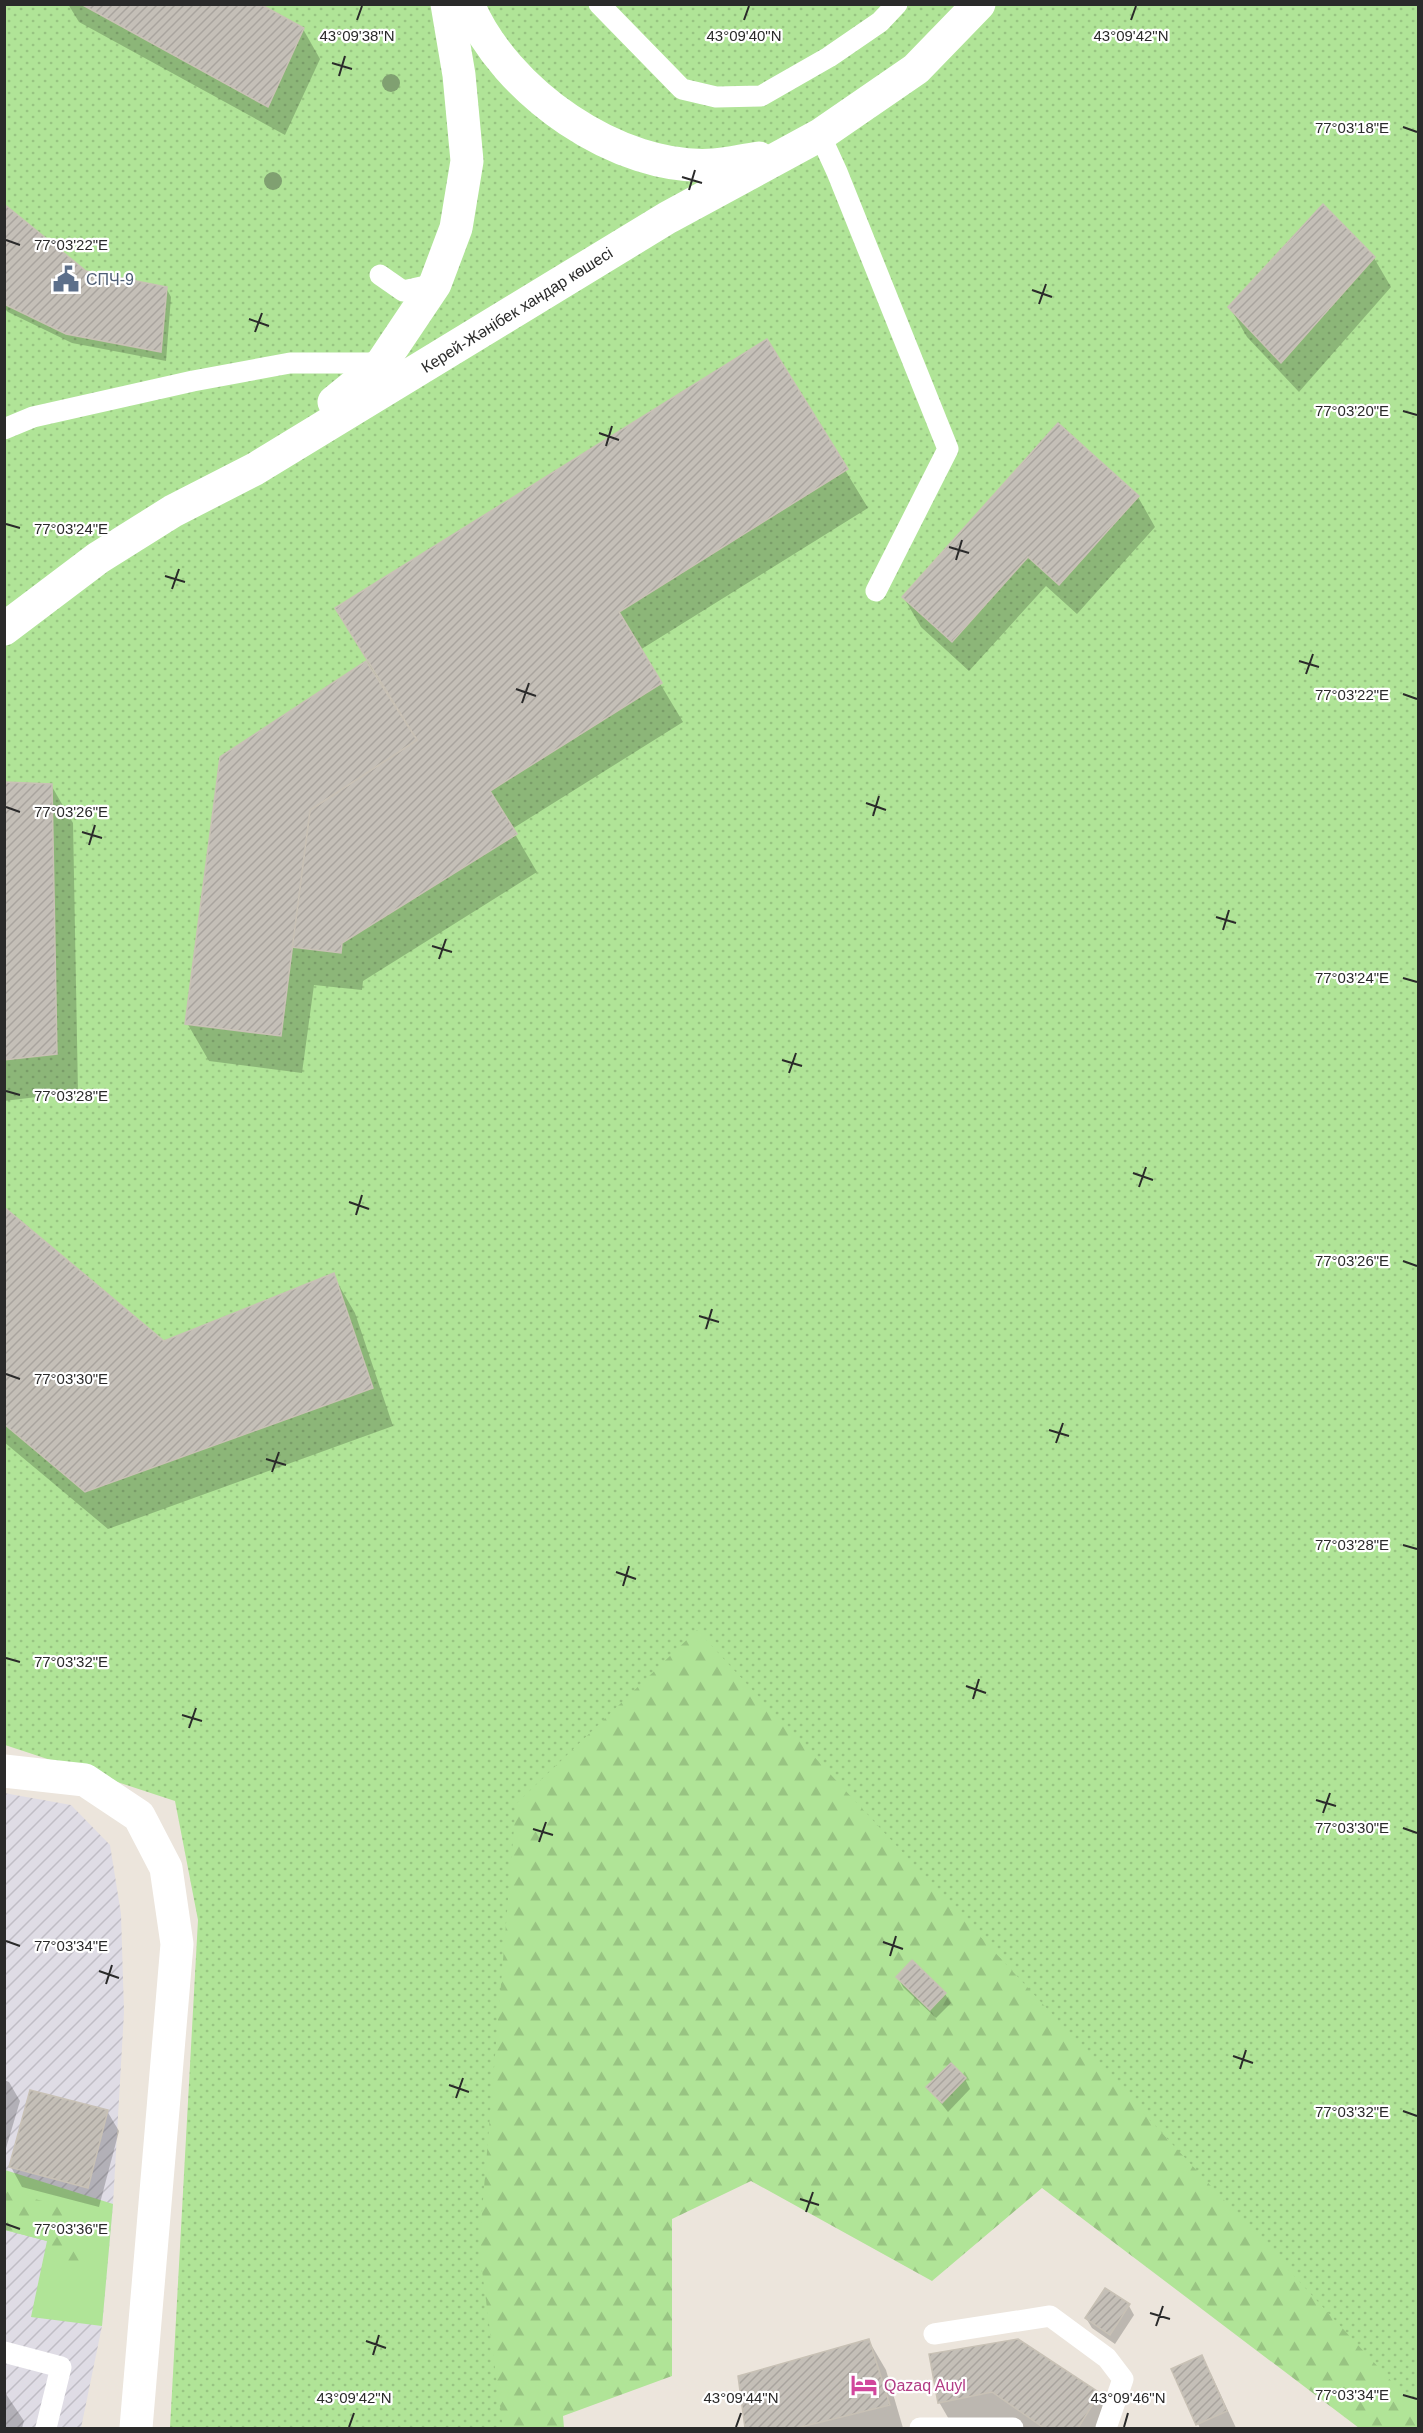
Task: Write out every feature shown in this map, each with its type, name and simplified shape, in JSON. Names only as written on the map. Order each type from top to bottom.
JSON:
[{"type":"street","name":"Керей-Жәнібек хандар көшесі","points":[[255,469],[382,363],[435,284],[456,228],[467,161],[459,75],[447,4]]},
{"type":"street","name":"Керей-Жәнібек хандар көшесі","points":[[468,4],[496,54],[533,95],[575,125],[618,147],[675,163],[713,165],[781,154]]},
{"type":"street","name":"Керей-Жәнібек хандар көшесі","points":[[4,629],[98,558],[172,511],[255,469],[667,218],[781,154],[820,135],[916,69],[979,4]]},
{"type":"street","points":[[4,1772],[85,1780],[139,1816],[166,1868],[177,1944],[136,2428]]},
{"type":"lane","points":[[599,4],[682,89],[716,97],[760,96],[830,57],[880,22],[897,4]]},
{"type":"lane","points":[[820,135],[842,183],[948,449],[876,591]]},
{"type":"lane","points":[[380,275],[403,291],[435,284]]},
{"type":"lane","points":[[4,429],[33,417],[193,381],[290,363],[382,363]]},
{"type":"lane","points":[[934,2334],[1050,2316],[1107,2358],[1123,2379],[1106,2428]]},
{"type":"lane","points":[[4,2352],[62,2367],[46,2428]]},
{"type":"lane","points":[[920,2428],[1013,2428]]},
{"type":"shaded area","points":[[4,1793],[71,1805],[110,1845],[121,1914],[124,2012],[113,2204],[102,2326],[81,2428],[5,2428]]},
{"type":"green space","points":[[5,5],[1418,5],[1418,2410],[697,1630],[516,1804],[479,2248],[503,2428],[170,2428],[198,1920],[175,1801],[5,1745]]},
{"type":"green space","points":[[1418,469],[1418,2428],[1359,2428],[1042,2188],[932,2281],[751,2181],[672,2219],[672,2376],[563,2416],[564,2428],[213,2428],[229,1688]]},
{"type":"green space","points":[[5,2170],[113,2204],[102,2326],[31,2317],[47,2241],[5,2230]]},
{"type":"green space","points":[[5,2191],[65,2207],[88,2263],[80,2281],[68,2273],[47,2241],[5,2230]]},
{"type":"building","points":[[81,4],[260,4],[304,28],[268,107]]},
{"type":"building","name":"СПЧ-9","points":[[4,204],[86,271],[167,287],[161,352],[66,334],[4,304]]},
{"type":"building","points":[[1323,204],[1375,257],[1281,363],[1228,307]]},
{"type":"building","points":[[767,339],[848,469],[619,612],[662,683],[490,791],[517,834],[342,943],[341,953],[292,947],[310,810],[417,740],[335,608]]},
{"type":"building","points":[[1058,423],[1139,496],[1059,585],[1028,557],[952,642],[902,597]]},
{"type":"building","points":[[366,661],[417,740],[310,810],[281,1036],[185,1024],[220,757]]},
{"type":"building","points":[[4,782],[52,784],[57,1054],[4,1060]]},
{"type":"building","points":[[4,1207],[164,1341],[334,1273],[373,1388],[85,1492],[4,1424]]},
{"type":"building","points":[[912,1960],[946,1993],[930,2010],[896,1977]]},
{"type":"building","points":[[951,2063],[966,2078],[942,2103],[926,2087]]},
{"type":"building","points":[[30,2090],[108,2110],[88,2188],[9,2167]]},
{"type":"building","points":[[1105,2288],[1130,2304],[1110,2335],[1085,2318]]},
{"type":"building","points":[[869,2339],[890,2405],[797,2428],[745,2428],[738,2376]]},
{"type":"building","points":[[1018,2339],[1100,2393],[1078,2428],[1044,2428],[992,2392],[938,2403],[929,2354]]},
{"type":"building","points":[[1202,2355],[1227,2411],[1196,2425],[1171,2369]]},
{"type":"place","name":"СПЧ-9","points":[[66,279]]},
{"type":"place","name":"Qazaq Auyl","points":[[864,2385]]}]
